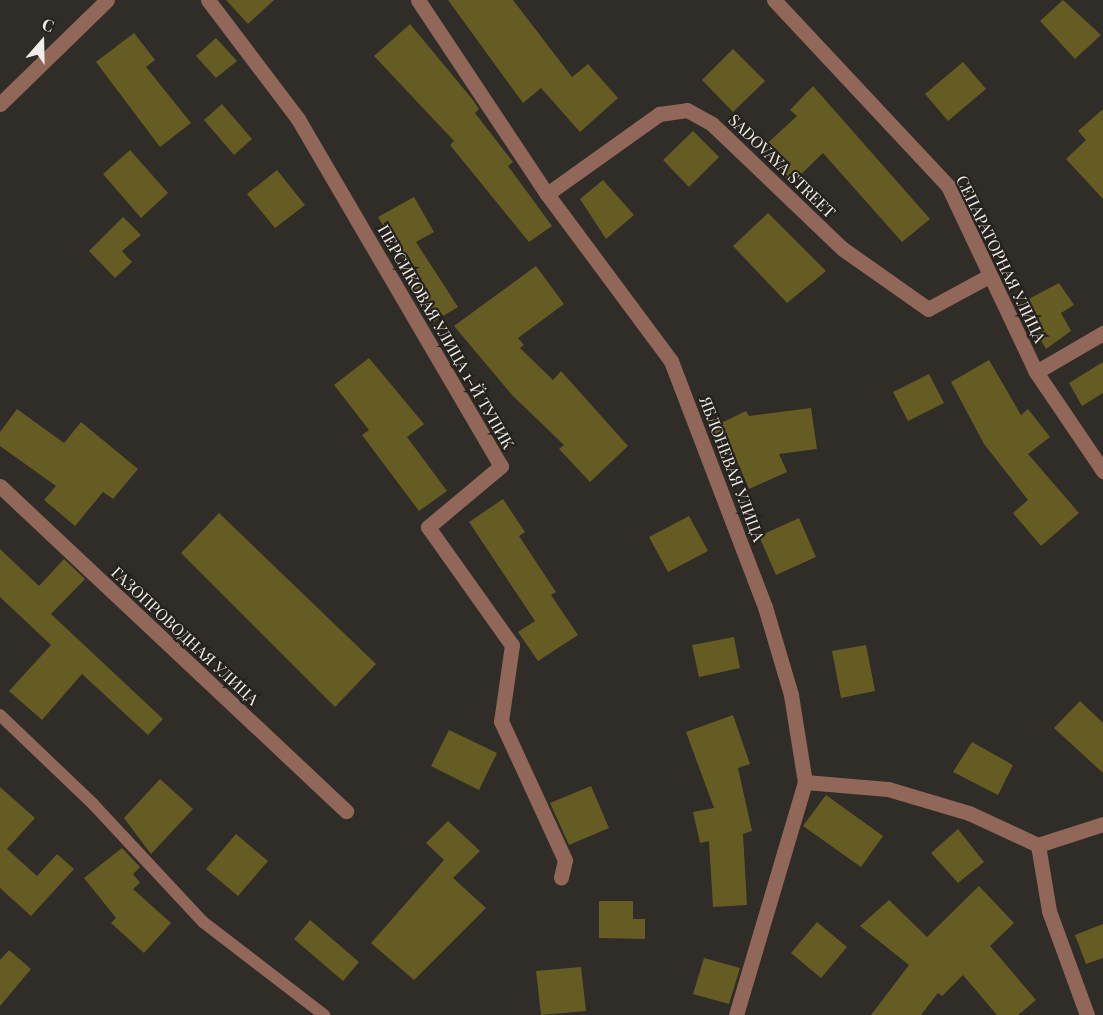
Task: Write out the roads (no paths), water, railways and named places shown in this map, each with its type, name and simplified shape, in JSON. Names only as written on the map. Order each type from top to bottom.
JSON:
[{"type":"street","points":[[0,104],[107,0]]},
{"type":"street","name":"ПЕРСИКОВАЯ УЛИЦА 1-Й ТУПИК","points":[[208,0],[298,119],[501,466],[428,527],[512,645],[501,721],[565,860],[561,878]]},
{"type":"street","name":"ЯБЛОНЕВАЯ УЛИЦА","points":[[417,0],[547,194],[671,361],[765,607],[791,696],[805,782],[736,1015]]},
{"type":"street","name":"СЕПАРАТОРНАЯ УЛИЦА","points":[[774,0],[948,186],[1036,372],[1103,471]]},
{"type":"street","name":"SADOVAYA STREET","points":[[547,194],[658,114],[687,110],[712,124],[843,249],[928,309],[989,276]]},
{"type":"street","points":[[1036,372],[1103,333]]},
{"type":"street","name":"ГАЗОПРОВОДНАЯ УЛИЦА","points":[[0,486],[346,811]]},
{"type":"street","points":[[805,782],[888,789],[969,813],[1038,845],[1103,824]]},
{"type":"street","points":[[1038,845],[1049,911],[1088,1015]]},
{"type":"lane","points":[[0,715],[93,804],[203,922],[324,1015]]}]
